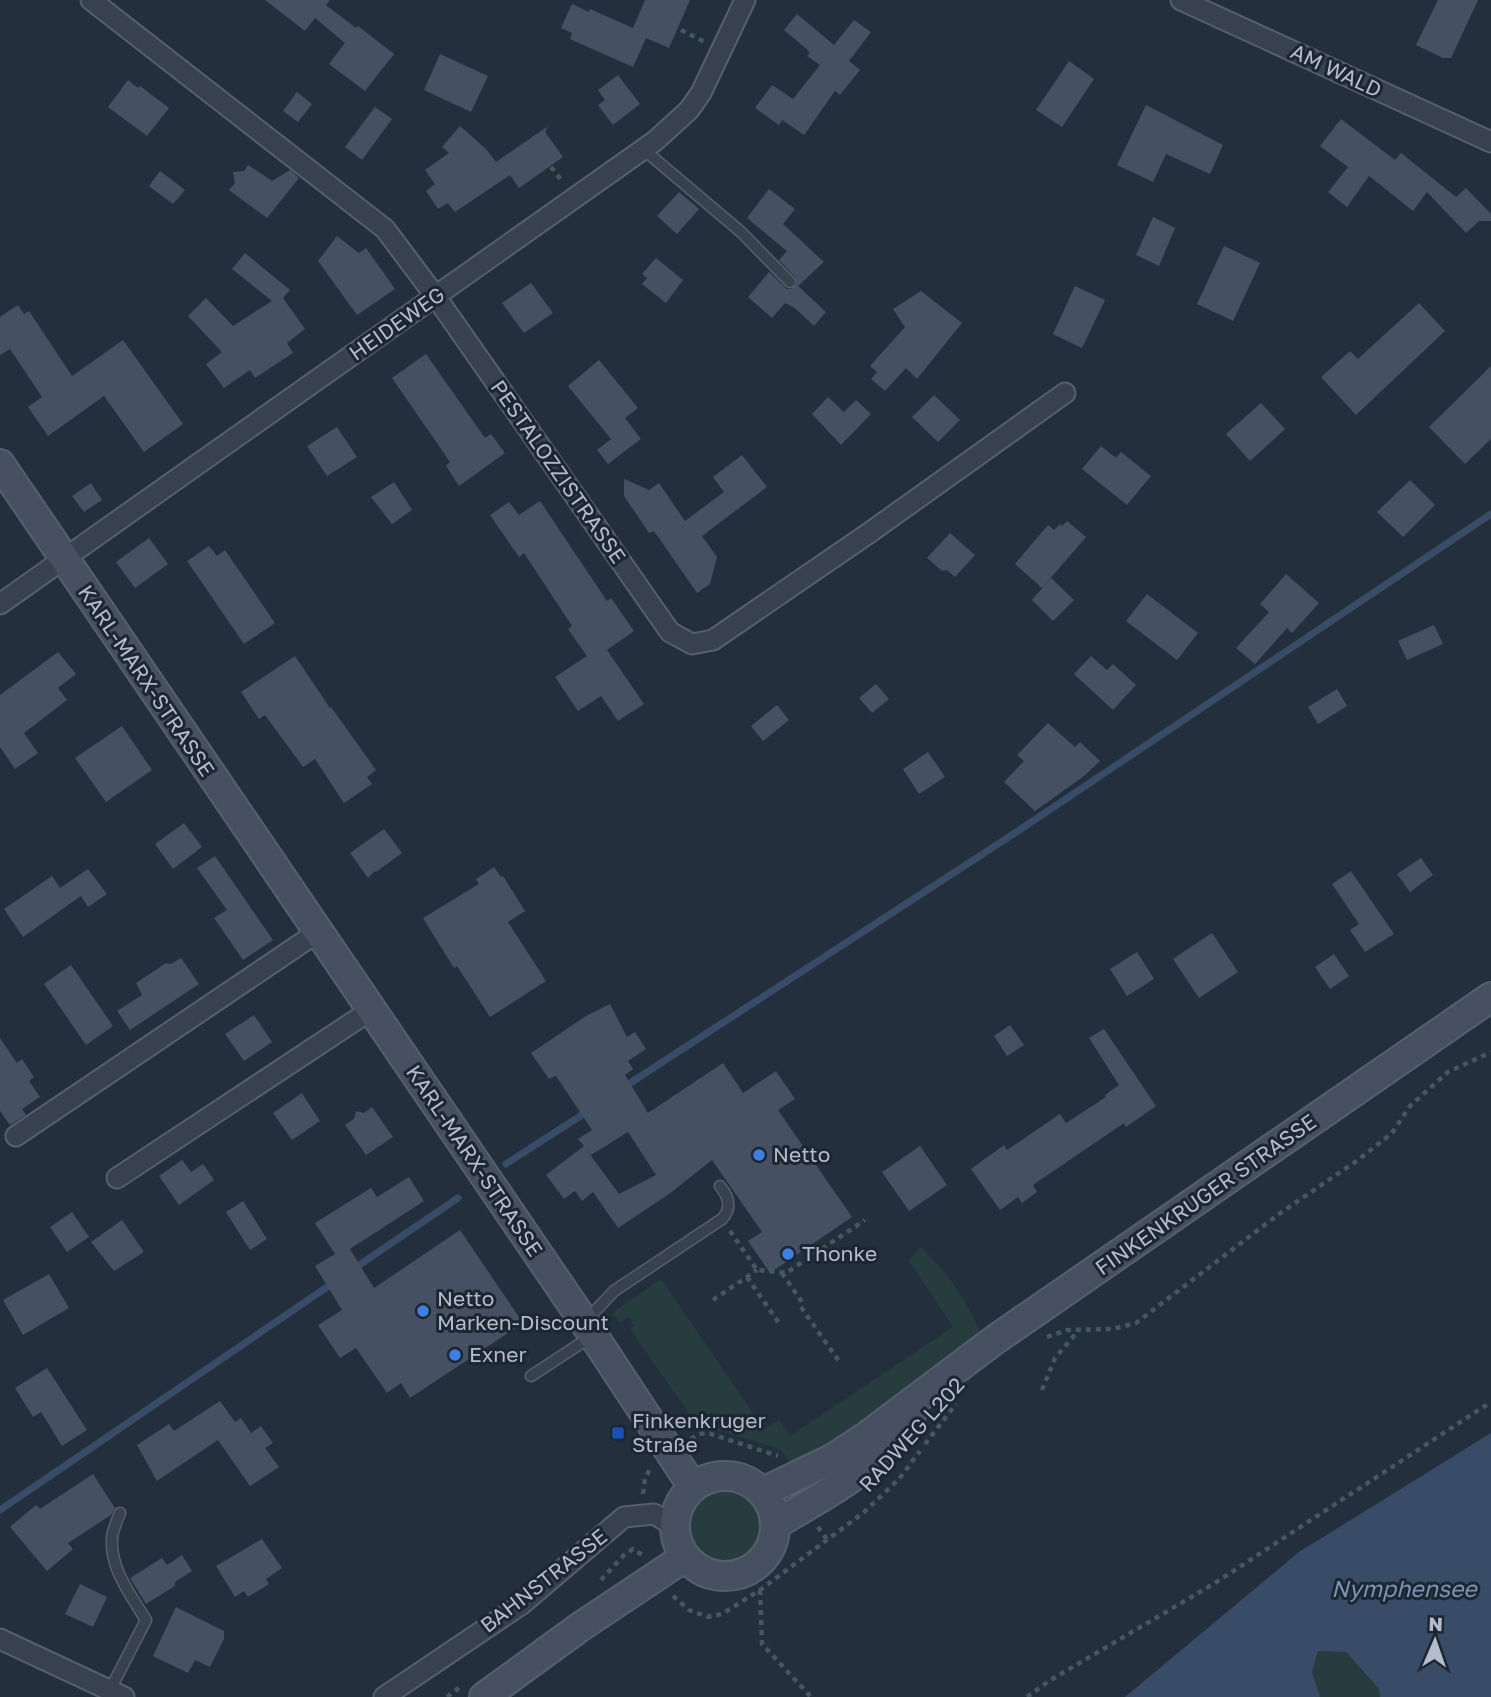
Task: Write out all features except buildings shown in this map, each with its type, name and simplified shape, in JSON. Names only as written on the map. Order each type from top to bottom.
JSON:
[{"type":"main road","name":"KARL-MARX-STRASSE","points":[[0,464],[589,1329],[693,1487]]},
{"type":"main road","name":"FINKENKRUGER STRASSE","points":[[763,1492],[832,1458],[996,1339],[1491,997]]},
{"type":"main road","name":"FINKENKRUGER STRASSE","points":[[776,1524],[858,1475],[880,1457],[903,1427],[922,1395]]},
{"type":"main road","points":[[729,1475],[753,1483],[763,1492],[772,1507],[776,1524],[775,1535],[768,1553],[754,1568],[730,1576],[705,1572],[685,1557],[677,1542],[674,1526],[679,1504],[693,1487],[716,1476],[729,1475]]},
{"type":"main road","points":[[476,1689],[580,1626],[685,1557]]},
{"type":"street","name":"PESTALOZZISTRASSE","points":[[91,0],[385,229],[436,296],[670,632],[692,644],[713,640],[1065,393]]},
{"type":"street","name":"HEIDEWEG","points":[[0,604],[674,125],[701,93],[745,0]]},
{"type":"street","name":"AM WALD","points":[[1181,0],[1491,142]]},
{"type":"street","points":[[16,1136],[318,932]]},
{"type":"street","points":[[117,1178],[371,1010]]},
{"type":"street","points":[[640,1516],[654,1514],[674,1526]]},
{"type":"street","name":"BAHNSTRASSE","points":[[384,1697],[522,1604],[624,1517],[640,1516]]},
{"type":"street","points":[[0,1639],[117,1694]]},
{"type":"lane","points":[[643,149],[741,232],[790,282]]},
{"type":"lane","points":[[531,1376],[589,1329],[614,1291],[722,1219],[727,1213],[729,1202],[720,1186]]},
{"type":"lane","points":[[117,1694],[146,1620],[116,1569],[112,1537],[120,1513]]},
{"type":"path","points":[[1043,1338],[1067,1330],[1113,1329],[1136,1322],[1392,1133],[1409,1106],[1448,1072],[1491,1052]]},
{"type":"path","points":[[722,1219],[757,1270]]},
{"type":"path","points":[[713,1300],[757,1270],[786,1273],[865,1220]]},
{"type":"path","points":[[781,1273],[841,1364]]},
{"type":"path","points":[[747,1277],[779,1323]]},
{"type":"path","points":[[1042,1390],[1055,1358],[1079,1330]]},
{"type":"path","name":"RADWEG L202","points":[[633,1549],[652,1562],[671,1594],[689,1610],[708,1617],[722,1614],[760,1590],[863,1513],[899,1479],[951,1408],[960,1401]]},
{"type":"path","points":[[1027,1697],[1049,1681],[1215,1583],[1491,1402]]},
{"type":"path","points":[[593,1588],[633,1549],[645,1478],[651,1468],[699,1434],[708,1433],[777,1454],[784,1461],[791,1477]]},
{"type":"path","points":[[805,1507],[828,1541]]},
{"type":"path","points":[[760,1590],[762,1644],[811,1697]]},
{"type":"path","points":[[447,1697],[476,1689]]},
{"type":"green space","points":[[921,1247],[956,1288],[982,1336],[937,1365],[870,1421],[795,1467],[783,1452],[774,1447],[695,1422],[630,1329],[634,1326],[629,1317],[620,1323],[613,1314],[661,1279],[764,1429],[779,1420],[790,1436],[953,1327],[909,1261]]},
{"type":"green space","points":[[723,1488],[738,1491],[750,1499],[758,1511],[761,1526],[758,1541],[750,1553],[738,1561],[723,1564],[708,1561],[696,1553],[688,1541],[685,1526],[688,1511],[696,1499],[708,1491]]},
{"type":"green space","points":[[1318,1651],[1346,1652],[1379,1689],[1380,1697],[1320,1697],[1312,1672]]},
{"type":"water","name":"Nymphensee","points":[[1491,1433],[1491,1697],[1380,1697],[1379,1689],[1346,1652],[1318,1651],[1312,1672],[1320,1697],[1125,1697],[1299,1552]]},
{"type":"waterway","points":[[624,1087],[1018,831],[1491,514]]},
{"type":"waterway","points":[[506,1164],[588,1111]]},
{"type":"waterway","points":[[352,1270],[458,1198]]},
{"type":"waterway","points":[[0,1510],[333,1283]]},
{"type":"place","name":"Netto","points":[[759,1155]]},
{"type":"place","name":"Thonke","points":[[788,1254]]},
{"type":"place","name":"Netto Marken-Discount","points":[[423,1311]]},
{"type":"place","name":"Exner","points":[[455,1355]]},
{"type":"place","name":"Finkenkruger Straße","points":[[618,1433]]}]
